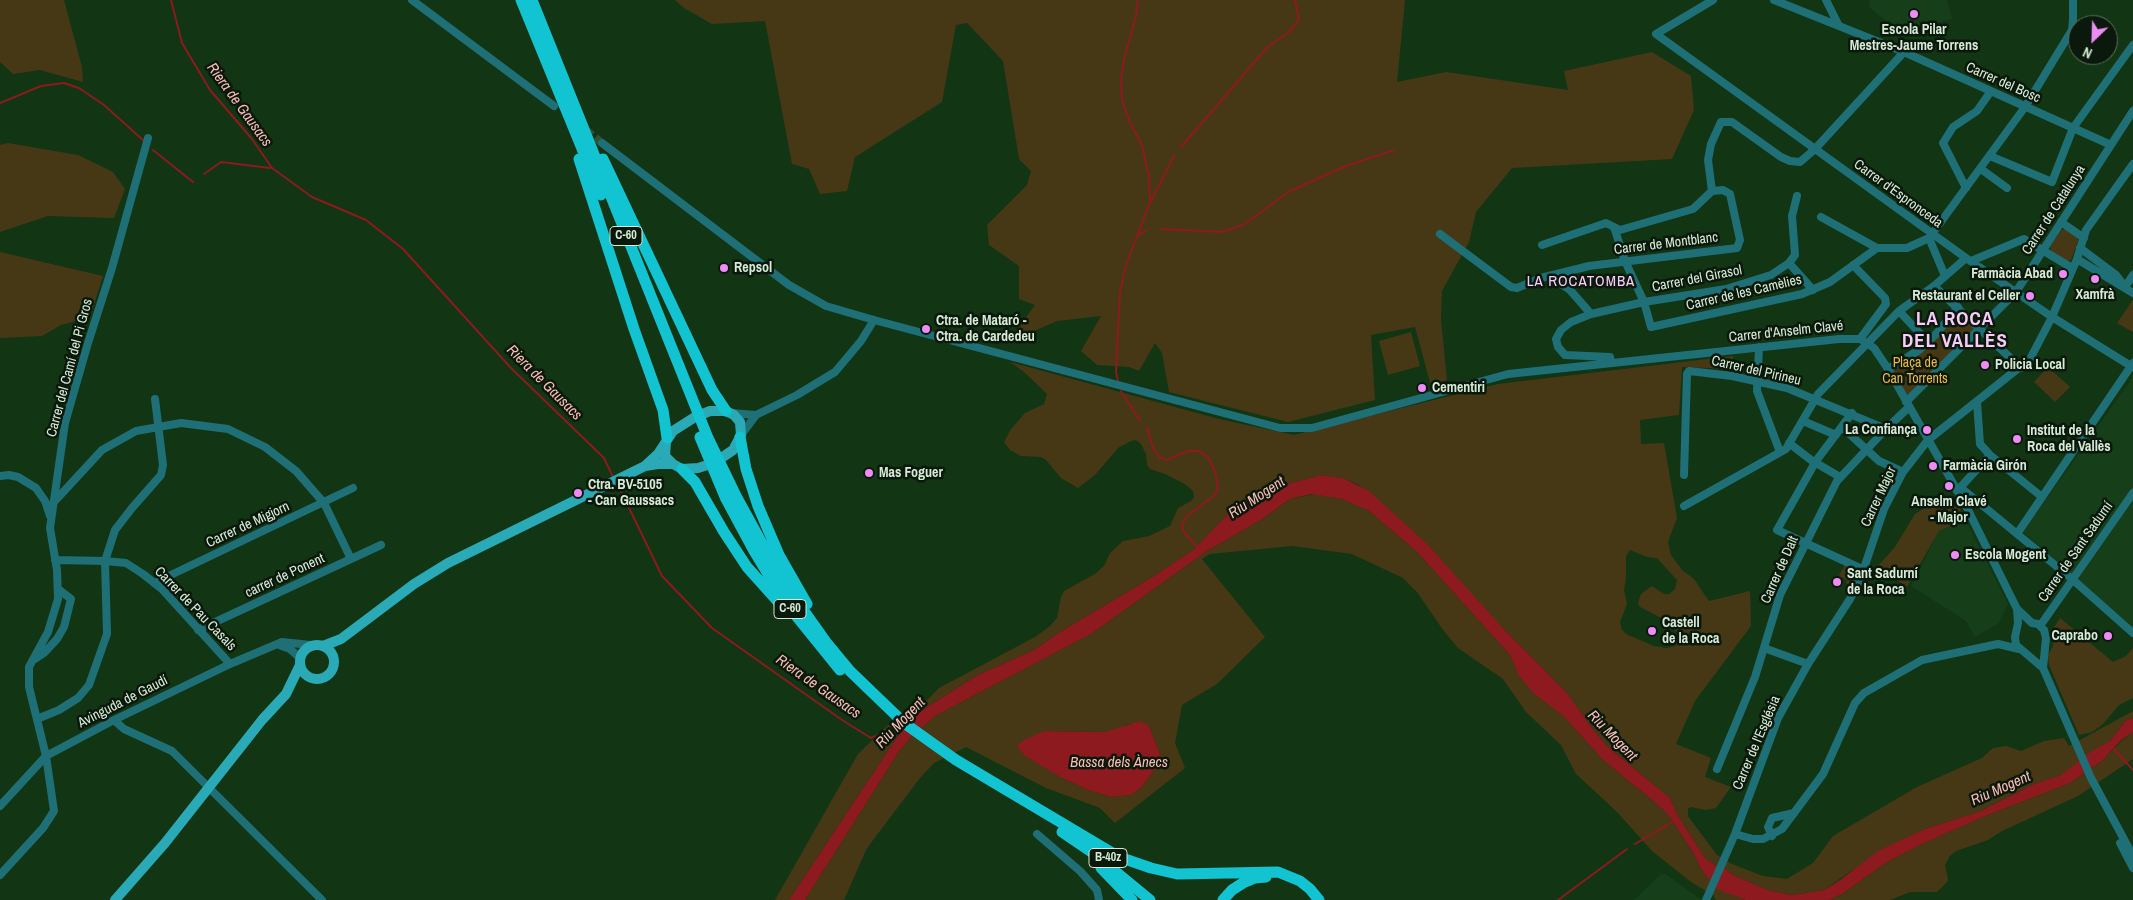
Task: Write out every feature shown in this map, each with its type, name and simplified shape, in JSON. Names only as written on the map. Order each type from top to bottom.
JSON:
[{"type":"highway","name":"C-60","points":[[521,0],[573,115],[672,357],[708,438],[731,498],[822,644],[850,671],[875,701],[952,761],[1053,822]]},
{"type":"highway","name":"C-60","points":[[532,0],[573,115]]},
{"type":"highway","points":[[573,115],[597,146],[712,390],[728,412]]},
{"type":"highway","points":[[573,115],[574,145],[634,329],[663,410],[666,440]]},
{"type":"highway","points":[[741,436],[746,469],[758,506],[780,555],[811,611],[822,644]]},
{"type":"highway","points":[[677,467],[696,482],[727,538],[747,567],[822,644]]},
{"type":"highway","points":[[1053,822],[1132,900]]},
{"type":"highway","points":[[1053,822],[1112,853],[1151,868],[1188,874],[1278,872],[1300,881],[1319,900]]},
{"type":"highway","name":"B-40z","points":[[1053,822],[1150,900]]},
{"type":"highway","name":"B-40z","points":[[1053,822],[1121,867],[1159,900]]},
{"type":"highway","points":[[1223,900],[1237,886],[1262,877],[1277,878],[1292,883],[1311,900]]},
{"type":"main road","points":[[286,694],[304,650],[311,645],[323,646],[337,642],[359,628],[414,584],[448,562],[645,466],[658,454],[666,440],[681,424],[695,417],[710,411],[728,412],[740,422],[741,436],[733,450],[714,463],[698,468],[658,464],[645,466]]},
{"type":"main road","points":[[666,440],[666,456],[677,467]]},
{"type":"main road","points":[[115,900],[165,843],[262,720],[286,694],[307,680],[322,678],[327,675],[340,650],[359,628]]},
{"type":"main road","points":[[323,646],[330,650],[334,662]]},
{"type":"main road","points":[[300,662],[302,671],[313,678]]},
{"type":"street","points":[[412,0],[554,106]]},
{"type":"street","name":"Carrer d'Espronceda","points":[[1712,0],[1656,34],[1931,236],[2052,317],[2132,364]]},
{"type":"street","name":"Carrer del Bosc","points":[[1774,0],[1904,52],[2111,145]]},
{"type":"street","points":[[1826,0],[1839,26]]},
{"type":"street","points":[[1821,217],[1877,248],[1907,248],[1931,236],[2025,107],[2072,30],[2074,19],[2073,0]]},
{"type":"street","points":[[1990,156],[2052,182],[2073,128],[2133,44]]},
{"type":"street","points":[[1712,191],[1708,160],[1711,144],[1721,122],[1732,122],[1782,158],[1800,162],[1815,149],[1904,52]]},
{"type":"street","points":[[1966,188],[1943,143],[1953,127],[1977,111],[1991,91]]},
{"type":"street","name":"Carrer de Catalunya","points":[[1908,405],[2016,292],[2133,111]]},
{"type":"street","name":"Carrer del Camí del Pi Gros","points":[[0,875],[43,828],[54,811],[46,756],[30,687],[29,667],[48,632],[58,599],[50,528],[64,423],[112,268],[148,138]]},
{"type":"street","name":"Carrer d'Anselm Clavé","points":[[602,143],[789,285],[826,306],[1251,421],[1290,429],[1312,428],[1508,374],[1853,338],[1864,341]]},
{"type":"street","name":"Carrer Major","points":[[1862,573],[1884,509],[1903,472],[1928,440],[2030,359],[2052,317],[2077,259],[2086,230],[2133,164]]},
{"type":"street","points":[[1980,169],[2007,188]]},
{"type":"street","name":"Carrer de Montblanc","points":[[1440,234],[1510,287],[1517,288],[1550,276],[1589,266],[1737,248],[1740,240],[1730,194],[1722,190],[1712,191],[1693,209],[1620,230],[1606,223],[1542,245]]},
{"type":"street","points":[[1797,196],[1792,216],[1795,255],[1789,263],[1812,290]]},
{"type":"street","points":[[2062,220],[2084,238]]},
{"type":"street","name":"Carrer de les Camèlies","points":[[1614,227],[1625,261],[1644,302],[1651,327],[1802,294],[1830,282],[1877,248]]},
{"type":"street","points":[[1931,236],[1945,276]]},
{"type":"street","points":[[1684,506],[1786,449],[1818,394],[1864,341],[1899,311],[1968,259],[2024,239],[2072,268]]},
{"type":"street","points":[[2080,248],[2116,275],[2125,287]]},
{"type":"street","points":[[2077,259],[2133,293]]},
{"type":"street","name":"Carrer del Girasol","points":[[1611,362],[1610,358],[1566,355],[1558,348],[1556,339],[1560,330],[1571,322],[1590,314],[1644,302],[1726,288],[1771,275],[1789,263]]},
{"type":"street","points":[[1854,265],[1886,298],[1886,304],[1864,341]]},
{"type":"street","points":[[2125,287],[2133,275]]},
{"type":"street","points":[[1550,276],[1570,290],[1590,314]]},
{"type":"street","points":[[1934,286],[2021,368]]},
{"type":"street","points":[[1888,369],[1919,350],[1958,307]]},
{"type":"street","points":[[1899,311],[1928,342]]},
{"type":"street","points":[[741,436],[756,415],[797,395],[835,372],[861,341],[874,320]]},
{"type":"street","points":[[1864,341],[1880,355],[1958,489],[2017,609],[2046,634],[2043,668]]},
{"type":"street","points":[[1759,347],[1756,391],[1780,452]]},
{"type":"street","points":[[2017,534],[2132,364]]},
{"type":"street","name":"Carrer del Pirineu","points":[[1684,475],[1687,374],[1689,371],[1732,376],[1787,388],[1852,413],[1886,429]]},
{"type":"street","points":[[37,719],[59,710],[78,698],[89,685],[107,634],[105,561],[116,530],[132,508],[161,476],[163,465],[160,427],[155,399]]},
{"type":"street","points":[[1977,402],[1980,444],[1990,455],[2042,497]]},
{"type":"street","name":"Carrer de Dalt","points":[[1717,769],[1755,677],[1780,595],[1840,477],[1908,405]]},
{"type":"street","points":[[728,412],[756,415]]},
{"type":"street","points":[[1852,413],[1816,461],[1776,530],[1862,573]]},
{"type":"street","points":[[1803,421],[1836,435]]},
{"type":"street","points":[[53,503],[102,450],[136,431],[181,423],[228,429],[265,447],[296,470],[324,503],[351,559]]},
{"type":"street","points":[[1842,427],[1879,461],[1903,472]]},
{"type":"street","points":[[1790,443],[1811,460],[1816,461],[1840,477]]},
{"type":"street","points":[[1958,489],[1990,455]]},
{"type":"street","points":[[0,476],[18,477],[36,488],[45,501],[51,519]]},
{"type":"street","name":"Carrer de Migjorn","points":[[154,583],[353,488]]},
{"type":"street","points":[[1958,489],[2017,534],[2133,632]]},
{"type":"street","name":"Carrer de Sant Sadurní","points":[[2036,624],[2072,579],[2133,493]]},
{"type":"street","name":"carrer de Ponent","points":[[198,630],[381,545]]},
{"type":"street","name":"Carrer de Pau Casals","points":[[55,560],[126,563],[154,583],[230,664]]},
{"type":"street","name":"Carrer de l'Església","points":[[1706,900],[1735,834],[1778,718],[1808,664],[1850,599],[1862,573]]},
{"type":"street","points":[[33,660],[44,653],[64,627],[71,599],[58,589]]},
{"type":"street","points":[[2017,609],[2015,640],[2019,649]]},
{"type":"street","points":[[1735,834],[1753,839],[1772,836],[1782,829],[1823,774],[1855,702],[1861,695],[1919,661],[1998,644],[2025,624],[2036,624]]},
{"type":"street","name":"Avinguda de Gaudí","points":[[0,806],[46,756],[114,720],[274,645],[282,642],[311,645]]},
{"type":"street","points":[[1998,644],[2019,649],[2028,654],[2043,668],[2091,778],[2133,856]]},
{"type":"street","points":[[274,645],[290,649],[300,662]]},
{"type":"street","points":[[2028,654],[2037,653],[2044,646]]},
{"type":"street","points":[[1764,648],[1808,664]]},
{"type":"street","points":[[114,720],[124,729],[172,751],[322,900]]},
{"type":"street","points":[[2100,796],[2101,803],[2133,868]]},
{"type":"street","points":[[1772,836],[1768,827],[1772,818],[1794,813]]},
{"type":"street","points":[[1037,834],[1080,871],[1097,890],[1099,900]]},
{"type":"street","points":[[2124,851],[2133,862]]},
{"type":"shaded area","name":"Escola Pilar Mestres-Jaume Torrens","points":[[1869,0],[1947,0],[1952,19],[1901,33],[1870,8]]},
{"type":"shaded area","points":[[2133,377],[2133,628],[2023,532]]},
{"type":"shaded area","name":"Escola Mogent","points":[[1965,519],[2008,604],[1999,623],[1975,637],[1966,621],[1911,586],[1939,531]]},
{"type":"shaded area","points":[[1662,873],[1668,876],[1702,900],[1634,900]]},
{"type":"green space","points":[[0,0],[64,0],[82,67],[83,82],[40,70],[13,74],[0,62]]},
{"type":"green space","points":[[675,0],[1405,0],[1397,82],[1446,72],[1568,90],[1564,71],[1652,52],[1691,76],[1694,110],[1672,159],[1512,168],[1476,212],[1469,242],[1442,291],[1441,320],[1447,380],[1431,386],[1415,327],[1371,335],[1375,400],[1288,422],[1169,392],[1162,353],[1155,343],[1139,371],[1129,367],[1097,365],[1081,351],[1101,316],[1057,321],[1007,343],[1035,305],[1019,299],[1019,266],[989,245],[987,225],[1027,185],[1031,171],[1019,159],[1003,61],[967,23],[956,25],[942,102],[855,157],[847,191],[820,194],[809,169],[792,164],[765,21],[712,24],[684,8]]},
{"type":"green space","points":[[8,143],[78,155],[113,172],[125,189],[114,218],[48,216],[0,232],[0,145]]},
{"type":"green space","points":[[2065,229],[2077,237],[2078,241],[2071,260],[2068,262],[2051,251],[2050,247],[2061,230]]},
{"type":"green space","points":[[0,252],[103,276],[90,317],[61,325],[42,336],[0,338]]},
{"type":"green space","points":[[2133,301],[2133,332],[2117,323]]},
{"type":"green space","name":"Plaça de Can Torrents","points":[[1959,309],[1978,329],[1913,394],[1907,394],[1891,367],[1919,350]]},
{"type":"green space","points":[[1411,332],[1420,366],[1388,375],[1379,341]]},
{"type":"green space","points":[[1733,356],[1733,369],[1682,367],[1679,415],[1640,420],[1641,444],[1664,443],[1677,518],[1668,542],[1671,555],[1682,570],[1694,579],[1709,601],[1750,591],[1751,626],[1695,701],[1676,744],[1711,758],[1705,777],[1731,787],[1716,808],[1706,810],[1690,807],[1688,809],[1688,816],[1717,855],[1732,864],[1763,876],[1787,879],[1813,863],[1833,836],[1917,787],[1982,758],[1993,748],[2006,746],[2021,751],[2044,741],[2064,738],[2069,746],[2133,711],[2133,718],[2125,721],[2110,741],[2061,775],[2034,784],[1981,811],[1925,829],[1851,871],[1824,890],[1792,895],[1768,890],[1731,874],[1725,868],[1715,865],[1705,858],[1678,816],[1670,798],[1607,746],[1568,694],[1501,626],[1359,485],[1343,478],[1322,475],[1291,483],[1246,499],[1229,513],[1193,550],[1154,576],[1060,632],[1034,650],[978,675],[919,712],[895,740],[789,900],[775,900],[858,754],[887,726],[928,699],[939,688],[1035,637],[1050,626],[1057,618],[1064,591],[1095,574],[1104,566],[1110,553],[1123,541],[1149,536],[1170,526],[1178,508],[1191,501],[1194,497],[1193,491],[1185,484],[1150,469],[1147,465],[1146,454],[1141,444],[1136,440],[1118,448],[1095,475],[1078,488],[1061,478],[1046,460],[1041,457],[1021,456],[1010,450],[1004,442],[1011,429],[1025,413],[1044,404],[1047,394],[1024,372],[1010,362],[1219,419],[1294,435],[1498,384]],"holes":[[[1630,550],[1647,557],[1657,558],[1677,580],[1675,589],[1669,594],[1664,594],[1652,586],[1641,594],[1638,603],[1640,607],[1667,621],[1678,634],[1678,642],[1675,646],[1667,648],[1654,646],[1628,635],[1622,630],[1620,622],[1627,604],[1624,590],[1626,556]]]},
{"type":"green space","points":[[2048,367],[2070,387],[2055,402],[2034,382]]},
{"type":"green space","points":[[1314,494],[1342,499],[1369,511],[1416,551],[1510,655],[1519,676],[1533,693],[1563,716],[1604,761],[1657,804],[1670,817],[1694,854],[1701,869],[1717,888],[1745,900],[1716,900],[1713,895],[1691,882],[1652,851],[1617,812],[1576,774],[1561,745],[1526,712],[1503,679],[1458,648],[1417,592],[1403,578],[1352,554],[1292,546],[1210,554],[1202,559],[1265,637],[1217,684],[1182,705],[1175,743],[1185,768],[1115,823],[1100,808],[1046,788],[966,747],[934,763],[920,778],[867,848],[844,900],[805,900],[898,753],[909,739],[935,716],[1091,634],[1207,551],[1261,520],[1290,499]],"holes":[[[1128,724],[1149,726],[1162,759],[1142,787],[1131,795],[1112,797],[1088,790],[1060,777],[1043,765],[1044,731],[1105,732],[1116,730]]]},
{"type":"green space","points":[[1934,502],[1944,511],[1958,504],[1965,519],[1939,531],[1907,587],[1877,567],[1895,547],[1915,514]]},
{"type":"green space","points":[[1848,558],[1871,570],[1861,591],[1846,583],[1847,580],[1839,576]]},
{"type":"green space","points":[[2060,618],[2113,662],[2126,656],[2133,648],[2133,698],[2119,705],[2103,724],[2092,732],[2079,735],[2049,665],[2048,655],[2053,646],[2053,629]]},
{"type":"green space","points":[[2133,732],[2133,759],[2078,796],[2002,831],[1988,840],[1956,851],[1950,856],[1945,865],[1947,882],[1937,892],[1910,892],[1890,900],[1829,900],[1842,894],[1887,862],[1920,845],[1983,817],[2070,783],[2102,761],[2120,742]]},
{"type":"water","name":"Riu Mogent","points":[[1322,475],[1343,478],[1369,491],[1427,544],[1501,626],[1568,694],[1607,746],[1670,798],[1678,816],[1705,858],[1715,865],[1725,868],[1731,874],[1768,890],[1792,895],[1824,890],[1878,851],[1925,829],[1981,811],[2034,784],[2061,775],[2089,753],[2110,741],[2125,721],[2133,718],[2133,732],[2120,741],[2102,761],[2070,783],[1983,817],[1920,845],[1887,862],[1842,894],[1829,900],[1745,900],[1717,889],[1701,869],[1694,854],[1670,817],[1657,804],[1604,761],[1563,716],[1533,693],[1519,676],[1510,655],[1416,551],[1369,511],[1342,499],[1311,494],[1290,499],[1261,520],[1207,551],[1091,634],[935,716],[909,739],[898,753],[805,900],[789,900],[895,740],[919,712],[978,675],[1034,650],[1060,632],[1154,576],[1193,550],[1229,513],[1246,499],[1291,483]]},
{"type":"water","name":"Bassa dels Ànecs","points":[[1140,721],[1149,726],[1162,759],[1142,787],[1131,795],[1112,797],[1088,790],[1060,777],[1024,755],[1017,746],[1024,740],[1044,731],[1105,732]]},
{"type":"waterway","name":"Riera de Gausacs","points":[[171,0],[182,43],[210,90],[252,139],[272,168],[312,197],[366,220],[403,249],[511,368],[604,458],[613,477]]},
{"type":"waterway","points":[[1118,381],[1116,372],[1120,292],[1126,265],[1150,202],[1149,177],[1142,145],[1130,123],[1122,100],[1121,80],[1124,59],[1136,16],[1138,0]]},
{"type":"waterway","points":[[1181,147],[1271,44],[1288,33],[1299,20],[1295,0]]},
{"type":"waterway","points":[[0,103],[41,86],[64,83],[79,88],[104,105],[144,141]]},
{"type":"waterway","points":[[153,150],[193,182]]},
{"type":"waterway","points":[[1161,229],[1221,232],[1243,225],[1290,191],[1346,166],[1394,150]]},
{"type":"waterway","points":[[1151,201],[1174,156]]},
{"type":"waterway","points":[[204,174],[221,162],[270,168]]},
{"type":"waterway","points":[[1139,234],[1146,231]]},
{"type":"waterway","points":[[1121,391],[1140,421]]},
{"type":"waterway","points":[[1147,427],[1153,448],[1159,457],[1166,460],[1188,451],[1199,451],[1208,457],[1215,471],[1218,488],[1215,495],[1186,517],[1182,525],[1184,532],[1197,547]]},
{"type":"waterway","name":"Riera de Gausacs","points":[[617,483],[662,576],[712,628],[842,720],[871,738],[900,727]]},
{"type":"waterway","points":[[2113,748],[2133,770]]},
{"type":"waterway","points":[[1635,844],[1674,821]]},
{"type":"waterway","points":[[1558,900],[1627,849]]},
{"type":"tunnel","points":[[586,130],[602,143]]},
{"type":"place","name":"Escola Pilar Mestres-Jaume Torrens","points":[[1914,14]]},
{"type":"place","name":"Repsol","points":[[724,268]]},
{"type":"place","name":"Farmàcia Abad","points":[[2063,274]]},
{"type":"place","name":"Xamfrà","points":[[2095,279]]},
{"type":"place","name":"Restaurant el Celler","points":[[2030,296]]},
{"type":"place","name":"Ctra. de Mataró - Ctra. de Cardedeu","points":[[926,329]]},
{"type":"place","name":"Policia Local","points":[[1985,365]]},
{"type":"place","name":"Cementiri","points":[[1422,388]]},
{"type":"place","name":"La Confiança","points":[[1927,430]]},
{"type":"place","name":"Institut de la Roca del Vallès","points":[[2017,439]]},
{"type":"place","name":"Farmàcia Girón","points":[[1933,466]]},
{"type":"place","name":"Mas Foguer","points":[[869,473]]},
{"type":"place","name":"Anselm Clavé - Major","points":[[1949,486]]},
{"type":"place","name":"Ctra. BV-5105 - Can Gaussacs","points":[[578,493]]},
{"type":"place","name":"Escola Mogent","points":[[1955,555]]},
{"type":"place","name":"Sant Sadurní de la Roca","points":[[1837,582]]},
{"type":"place","name":"Castell de la Roca","points":[[1652,631]]},
{"type":"place","name":"Caprabo","points":[[2108,636]]},
{"type":"district","name":"LA ROCATOMBA","points":[[1581,282]]},
{"type":"district","name":"LA ROCA DEL VALLÈS","points":[[1955,331]]}]
